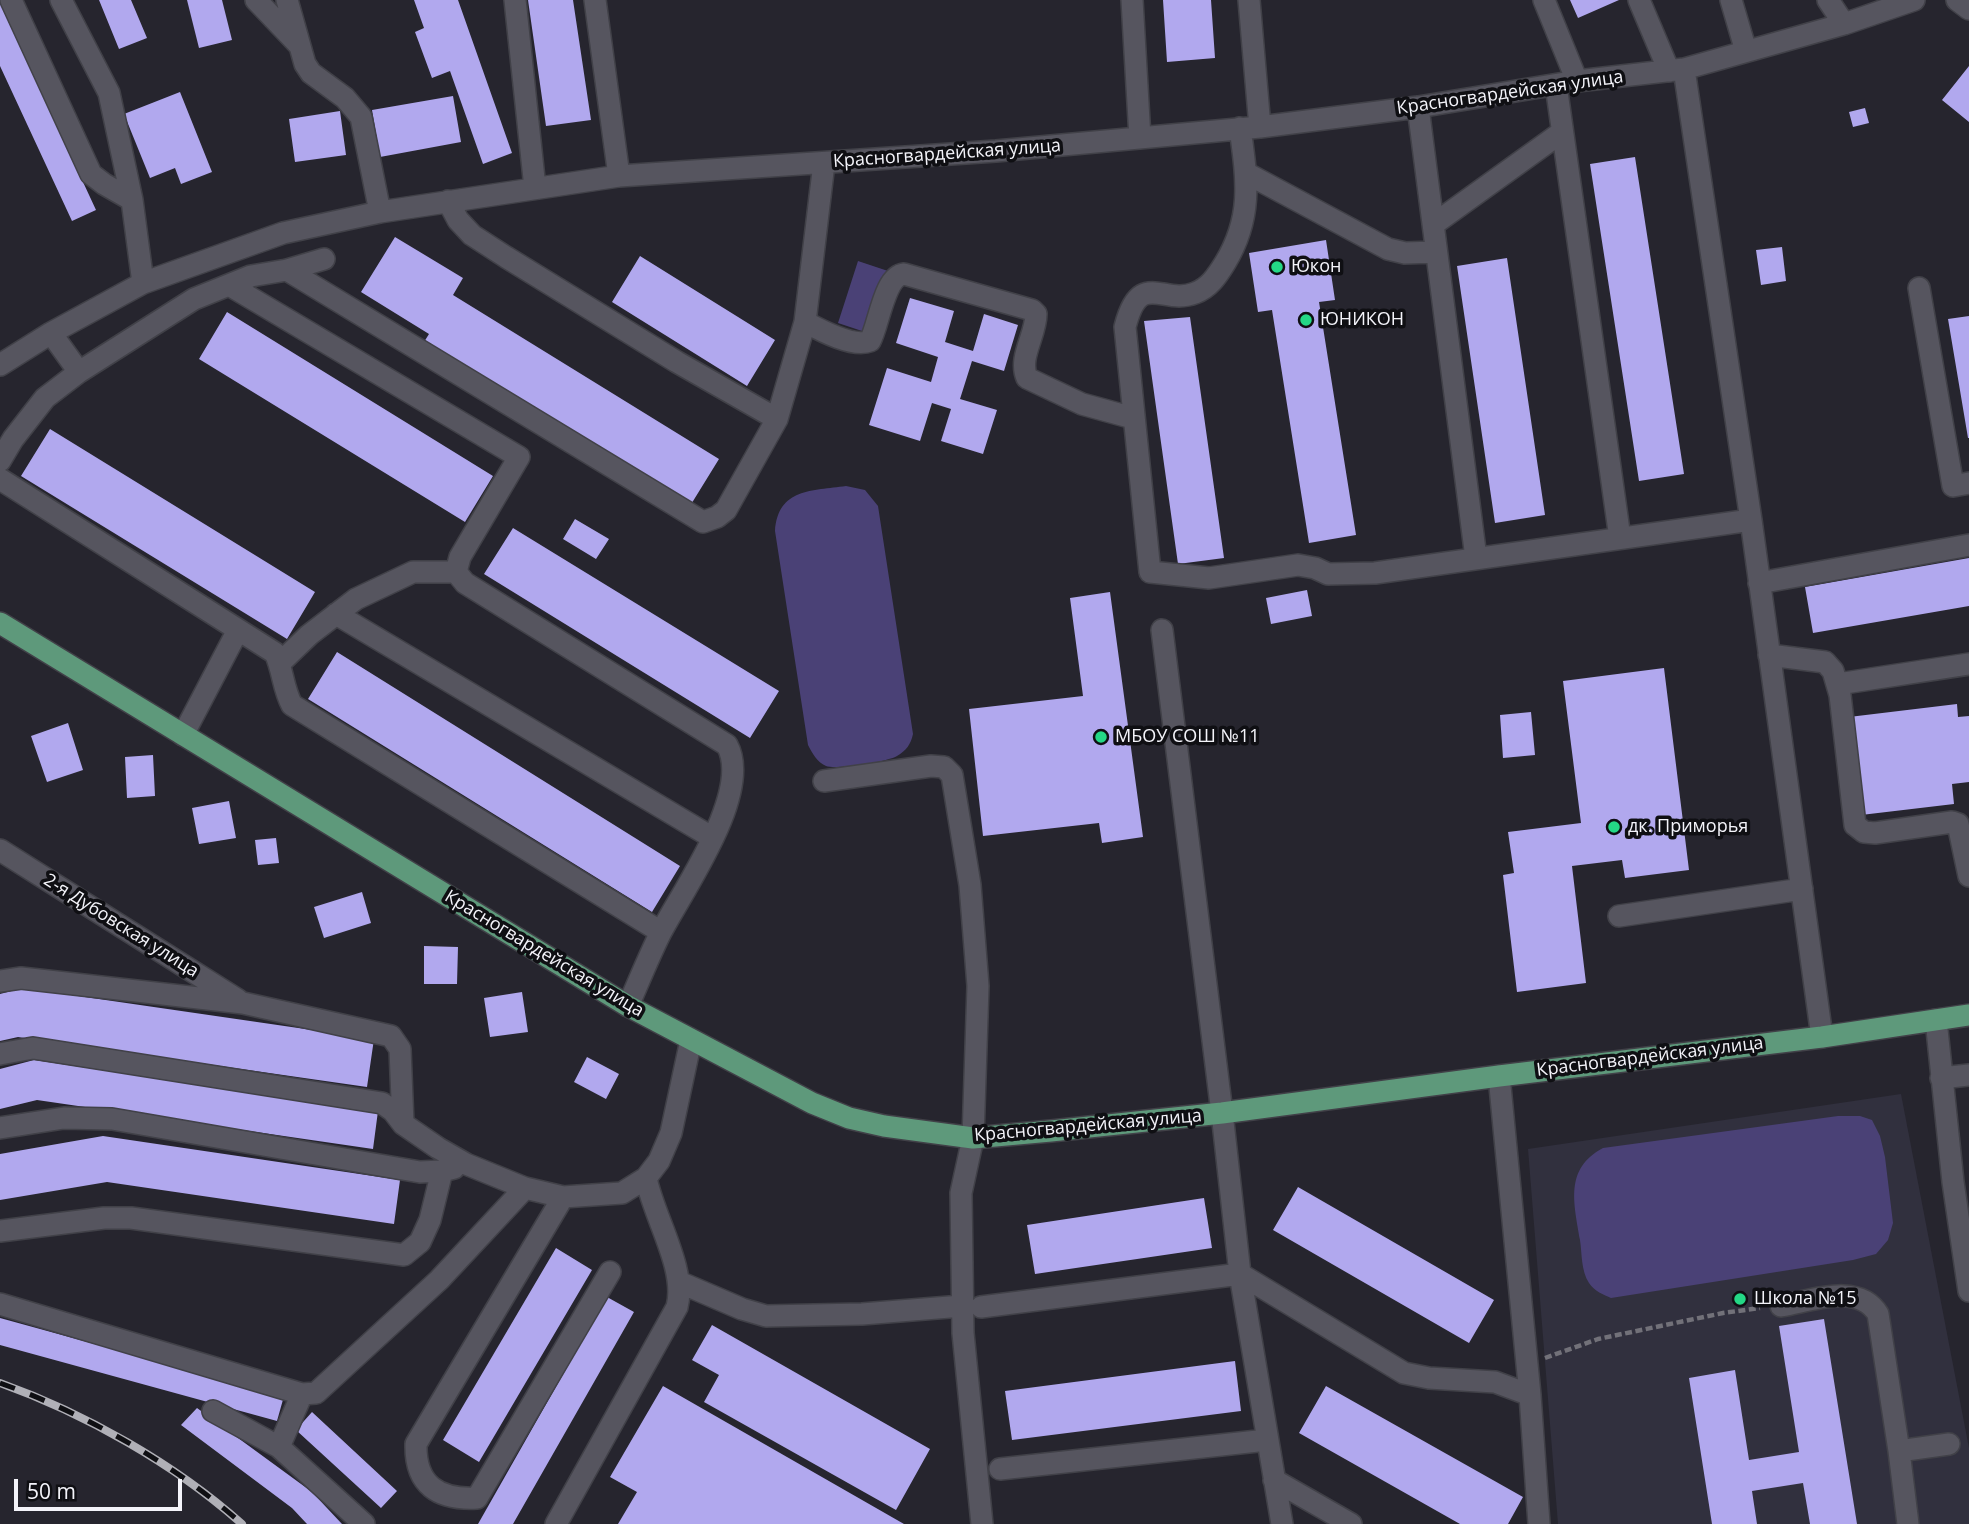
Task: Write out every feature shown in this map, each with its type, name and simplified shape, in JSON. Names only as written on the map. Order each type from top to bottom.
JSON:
[{"type":"main road","name":"Красногвардейская улица","points":[[0,623],[628,1006],[812,1103],[849,1118],[884,1126],[974,1138],[1222,1113],[1822,1037],[1969,1015]]},
{"type":"street","points":[[10,0],[91,174],[132,200]]},
{"type":"street","points":[[61,0],[108,93],[132,200],[143,283]]},
{"type":"street","points":[[256,0],[300,46]]},
{"type":"street","points":[[287,0],[310,73],[345,98],[361,117],[380,212]]},
{"type":"street","points":[[515,0],[535,188]]},
{"type":"street","points":[[595,0],[619,176]]},
{"type":"street","points":[[1132,0],[1140,138]]},
{"type":"street","points":[[1249,0],[1250,128],[1246,173],[1247,200],[1235,247],[1209,285],[1193,294],[1177,295],[1153,291],[1140,297],[1129,311],[1125,327],[1150,572],[1209,578],[1298,565],[1328,574],[1374,573],[1751,520]]},
{"type":"street","points":[[1544,0],[1567,83],[1562,132],[1620,538]]},
{"type":"street","points":[[1639,0],[1677,70],[1751,520],[1822,1037]]},
{"type":"street","points":[[1731,0],[1746,51]]},
{"type":"street","points":[[1828,0],[1844,24]]},
{"type":"street","name":"Красногвардейская улица","points":[[2,358],[143,283],[283,233],[380,212],[619,176],[996,151],[1250,128],[1418,107],[1567,83],[1677,70],[1844,24],[1914,0]]},
{"type":"street","points":[[1957,0],[1969,9]]},
{"type":"street","points":[[1418,107],[1476,558]]},
{"type":"street","points":[[1434,224],[1562,132]]},
{"type":"street","points":[[287,270],[702,522],[717,517],[726,510],[777,419],[805,322],[824,163]]},
{"type":"street","points":[[1246,173],[1388,249],[1405,253],[1436,252]]},
{"type":"street","points":[[448,201],[458,220],[472,235],[677,362],[777,419]]},
{"type":"street","points":[[0,461],[12,439],[45,398],[79,372],[194,299],[251,276],[287,270],[324,259]]},
{"type":"street","points":[[805,322],[824,332],[864,344],[870,341],[894,278],[904,274],[1032,310],[1036,314],[1036,323],[1024,365],[1027,377],[1082,404],[1133,418]]},
{"type":"street","points":[[229,285],[519,457],[460,557],[456,572]]},
{"type":"street","points":[[1919,288],[1953,486],[1969,483]]},
{"type":"street","points":[[51,333],[79,372]]},
{"type":"street","points":[[0,479],[275,653],[292,705],[661,932]]},
{"type":"street","points":[[1759,583],[1969,545]]},
{"type":"street","points":[[280,663],[309,635],[356,599],[413,572],[456,572]]},
{"type":"street","points":[[456,572],[464,583],[727,745],[733,756],[734,768],[729,792],[713,838],[700,868],[661,932],[628,1006]]},
{"type":"street","points":[[336,614],[713,838]]},
{"type":"street","points":[[1162,629],[1240,1273],[1282,1524]]},
{"type":"street","points":[[183,735],[238,631]]},
{"type":"street","points":[[1769,655],[1825,662],[1833,671],[1838,684],[1855,825],[1864,832],[1875,833],[1952,822],[1958,824],[1969,876]]},
{"type":"street","points":[[1838,684],[1969,664]]},
{"type":"street","points":[[824,780],[931,766],[944,767],[951,775],[970,885],[978,986],[974,1138],[961,1193],[972,1306],[982,1524]]},
{"type":"street","name":"2-я Дубовская улица","points":[[0,850],[243,1003]]},
{"type":"street","points":[[1619,916],[1802,889]]},
{"type":"street","points":[[0,981],[21,978],[243,1003],[391,1036],[400,1049],[403,1124]]},
{"type":"street","points":[[1936,1020],[1941,1079],[1961,1181],[1969,1291]]},
{"type":"street","points":[[0,1054],[33,1048],[382,1103],[393,1111],[403,1124],[466,1164],[526,1188],[563,1197],[622,1193],[646,1178],[659,1161],[671,1133],[691,1040]]},
{"type":"street","points":[[1941,1079],[1969,1075]]},
{"type":"street","points":[[1499,1076],[1530,1395],[1539,1524]]},
{"type":"street","points":[[0,1128],[64,1118],[112,1119],[419,1172],[442,1171],[466,1164]]},
{"type":"street","points":[[0,1231],[104,1217],[131,1218],[404,1255],[420,1242],[430,1220],[442,1171]]},
{"type":"street","points":[[556,1524],[677,1307],[680,1294],[678,1272],[651,1201],[646,1178]]},
{"type":"street","points":[[0,1304],[302,1394],[316,1394],[439,1280],[526,1188]]},
{"type":"street","points":[[563,1197],[416,1444],[416,1460],[421,1479],[436,1490],[456,1499],[477,1498],[610,1272]]},
{"type":"street","points":[[679,1282],[741,1309],[766,1316],[862,1314],[972,1306],[1240,1273],[1404,1373],[1429,1378],[1495,1382],[1530,1395]]},
{"type":"street","points":[[1781,1306],[1846,1295],[1858,1297],[1878,1314],[1908,1524]]},
{"type":"street","points":[[279,1447],[302,1394]]},
{"type":"street","points":[[213,1410],[279,1447],[364,1524]]},
{"type":"street","points":[[1000,1469],[1267,1440]]},
{"type":"street","points":[[1899,1451],[1949,1444]]},
{"type":"street","points":[[1274,1480],[1351,1524]]},
{"type":"path","points":[[1527,1365],[1598,1339],[1723,1313],[1781,1306]]},
{"type":"shaded area","points":[[858,261],[888,271],[868,333],[838,323]]},
{"type":"shaded area","points":[[846,486],[865,490],[878,506],[913,734],[905,749],[891,758],[861,765],[832,767],[820,762],[808,745],[775,531],[778,517],[790,499],[809,491]]},
{"type":"shaded area","name":"Школа №15","points":[[1901,1094],[1969,1448],[1969,1524],[1558,1524],[1528,1149]]},
{"type":"shaded area","points":[[1838,1116],[1860,1116],[1872,1120],[1880,1136],[1893,1223],[1888,1240],[1876,1254],[1853,1260],[1611,1298],[1589,1283],[1582,1262],[1574,1200],[1577,1177],[1591,1156],[1603,1148]]},
{"type":"building","points":[[99,0],[131,0],[147,38],[119,49]]},
{"type":"building","points":[[187,0],[222,0],[232,40],[199,48]]},
{"type":"building","points":[[414,0],[458,0],[512,153],[483,164],[450,71],[432,78],[415,32],[424,28]]},
{"type":"building","points":[[528,0],[573,0],[591,120],[546,126]]},
{"type":"building","points":[[1163,0],[1211,0],[1215,58],[1167,62]]},
{"type":"building","points":[[1570,0],[1619,0],[1578,18]]},
{"type":"building","points":[[0,3],[96,210],[72,221],[0,66]]},
{"type":"building","points":[[1969,66],[1969,122],[1942,100]]},
{"type":"building","points":[[180,92],[212,172],[181,184],[175,168],[150,178],[124,114]]},
{"type":"building","points":[[453,96],[461,142],[380,157],[372,110]]},
{"type":"building","points":[[1865,108],[1869,123],[1853,127],[1849,112]]},
{"type":"building","points":[[340,111],[346,155],[295,162],[289,119]]},
{"type":"building","points":[[1635,157],[1684,474],[1639,481],[1590,164]]},
{"type":"building","points":[[395,237],[463,278],[453,295],[719,459],[690,506],[424,342],[429,334],[361,292]]},
{"type":"building","points":[[1326,240],[1335,300],[1319,302],[1356,535],[1309,543],[1272,310],[1258,312],[1249,253]]},
{"type":"building","points":[[1782,247],[1786,281],[1761,285],[1756,250]]},
{"type":"building","points":[[640,256],[775,340],[747,386],[612,302]]},
{"type":"building","points":[[1507,258],[1545,515],[1495,523],[1457,266]]},
{"type":"building","points":[[910,298],[954,311],[945,342],[973,351],[984,314],[1018,325],[1004,371],[972,361],[960,399],[997,410],[983,454],[941,441],[951,409],[932,403],[920,441],[869,425],[887,368],[931,382],[938,357],[896,343]]},
{"type":"building","points":[[227,312],[493,476],[465,522],[199,359]]},
{"type":"building","points":[[1969,316],[1969,438],[1968,438],[1948,319]]},
{"type":"building","points":[[1190,317],[1224,558],[1178,564],[1144,321]]},
{"type":"building","points":[[50,429],[315,592],[287,639],[21,476]]},
{"type":"building","points":[[575,519],[609,539],[596,559],[563,539]]},
{"type":"building","points":[[513,528],[779,691],[750,738],[484,574]]},
{"type":"building","points":[[1969,558],[1969,606],[1813,633],[1805,587]]},
{"type":"building","points":[[1307,590],[1312,616],[1271,624],[1266,598]]},
{"type":"building","points":[[1110,592],[1143,837],[1102,843],[1099,823],[983,836],[969,709],[1083,696],[1070,598]]},
{"type":"building","points":[[337,652],[680,866],[652,912],[308,699]]},
{"type":"building","name":"дк. Приморья","points":[[1664,668],[1689,870],[1625,878],[1622,860],[1572,866],[1586,983],[1517,992],[1503,875],[1514,873],[1508,832],[1581,823],[1563,681]]},
{"type":"building","points":[[1957,704],[1958,717],[1969,716],[1969,782],[1952,784],[1954,804],[1861,815],[1849,717]]},
{"type":"building","points":[[1531,712],[1535,755],[1503,758],[1500,715]]},
{"type":"building","points":[[68,723],[83,770],[47,782],[31,736]]},
{"type":"building","points":[[153,755],[155,796],[127,798],[125,757]]},
{"type":"building","points":[[229,801],[236,838],[199,844],[192,808]]},
{"type":"building","points":[[276,838],[279,863],[258,865],[255,840]]},
{"type":"building","points":[[362,892],[371,923],[324,938],[314,907]]},
{"type":"building","points":[[424,946],[458,947],[457,984],[424,984]]},
{"type":"building","points":[[23,988],[374,1039],[367,1087],[18,1037],[0,1041],[0,994]]},
{"type":"building","points":[[522,992],[528,1032],[490,1037],[484,998]]},
{"type":"building","points":[[587,1057],[619,1074],[606,1099],[574,1082]]},
{"type":"building","points":[[34,1060],[378,1111],[373,1149],[37,1100],[0,1109],[0,1069]]},
{"type":"building","points":[[103,1136],[400,1180],[394,1224],[107,1182],[0,1200],[0,1154]]},
{"type":"building","points":[[1298,1187],[1494,1300],[1469,1343],[1273,1230]]},
{"type":"building","points":[[1204,1198],[1212,1248],[1035,1274],[1027,1225]]},
{"type":"building","points":[[556,1248],[592,1270],[479,1462],[443,1440]]},
{"type":"building","points":[[607,1297],[634,1312],[513,1524],[478,1524]]},
{"type":"building","points":[[0,1318],[284,1396],[277,1421],[0,1345]]},
{"type":"building","points":[[1824,1319],[1857,1524],[1810,1524],[1803,1483],[1752,1491],[1757,1524],[1712,1524],[1689,1378],[1735,1370],[1749,1460],[1799,1452],[1779,1326]]},
{"type":"building","points":[[712,1325],[930,1449],[896,1510],[704,1402],[719,1375],[692,1360]]},
{"type":"building","points":[[1235,1361],[1241,1411],[1012,1440],[1005,1391]]},
{"type":"building","points":[[663,1386],[904,1524],[618,1524],[637,1492],[610,1477]]},
{"type":"building","points":[[1326,1386],[1523,1497],[1508,1524],[1460,1524],[1299,1433]]},
{"type":"building","points":[[197,1408],[312,1492],[342,1524],[307,1524],[292,1508],[181,1425]]},
{"type":"building","points":[[312,1412],[397,1491],[381,1508],[296,1430]]},
{"type":"railway","points":[[0,1383],[64,1409],[127,1442],[188,1481],[242,1524]]},
{"type":"place","name":"Юкон","points":[[1277,267]]},
{"type":"place","name":"ЮНИКОН","points":[[1306,320]]},
{"type":"place","name":"МБОУ СОШ №11","points":[[1101,737]]},
{"type":"place","name":"дк. Приморья","points":[[1614,827]]},
{"type":"place","name":"Школа №15","points":[[1740,1299]]}]
